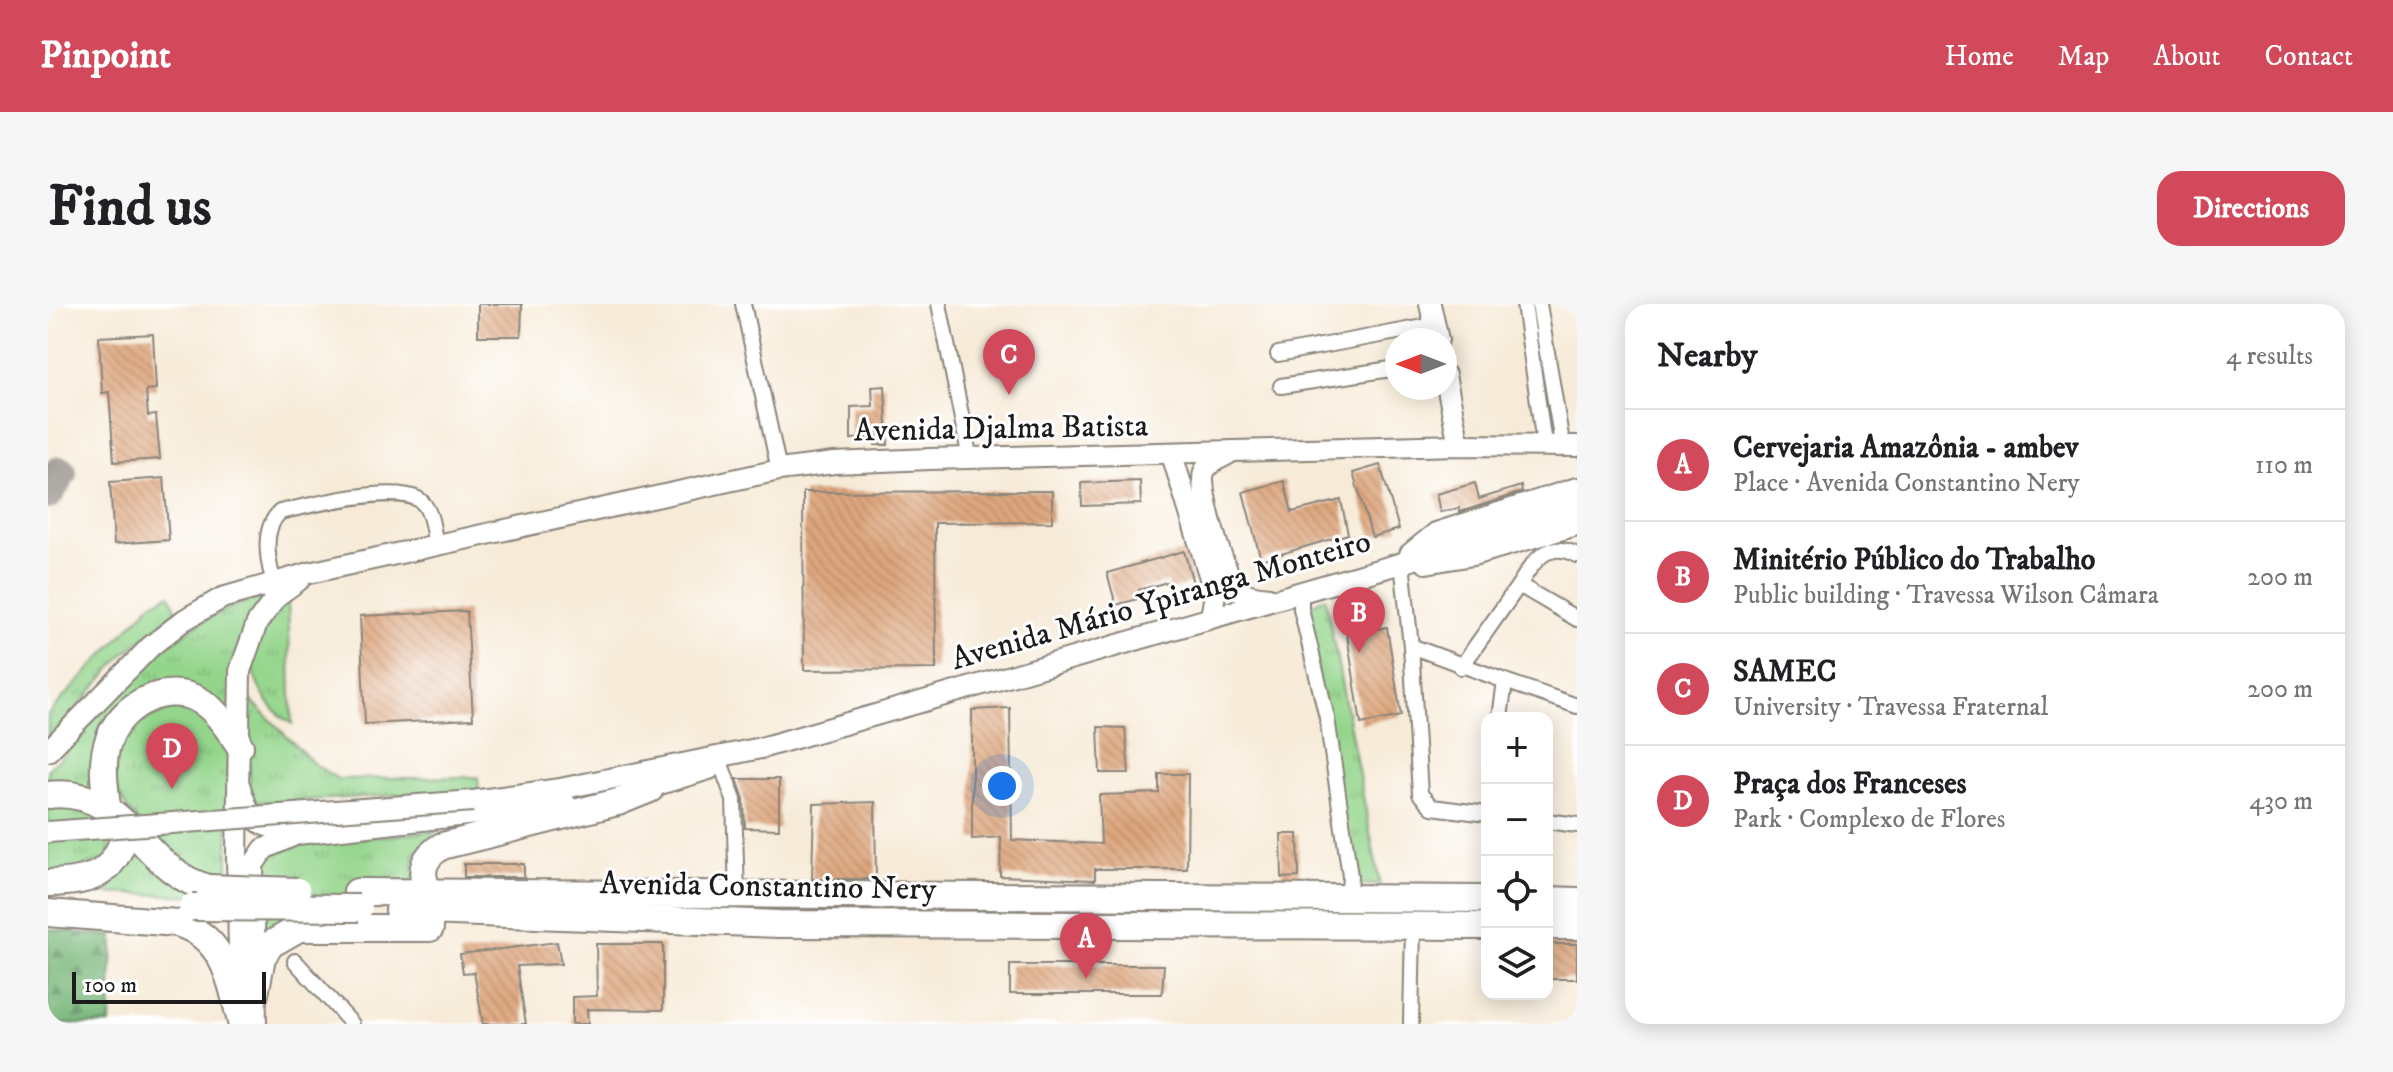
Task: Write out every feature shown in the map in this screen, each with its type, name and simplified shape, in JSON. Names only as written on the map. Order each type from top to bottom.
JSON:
[{"type":"highway","points":[[107,807],[103,773],[107,745],[128,710],[146,698],[175,695],[208,705],[240,746]]},
{"type":"highway","points":[[430,893],[423,872],[426,860],[442,846],[606,805],[650,789]]},
{"type":"highway","points":[[48,795],[83,796],[107,807],[200,898]]},
{"type":"highway","points":[[48,883],[78,882],[113,864],[123,845],[128,825]]},
{"type":"highway","name":"Avenida Constantino Nery","points":[[358,900],[430,893],[1481,899]]},
{"type":"highway","name":"Avenida Constantino Nery","points":[[48,901],[200,898],[358,900],[604,920],[1481,926]]},
{"type":"highway","points":[[1553,900],[1577,901]]},
{"type":"highway","points":[[48,913],[177,923],[197,929],[214,944],[223,961],[246,1023]]},
{"type":"highway","points":[[255,994],[262,957],[271,944],[299,928],[471,928],[604,920]]},
{"type":"highway","points":[[1553,926],[1577,926]]},
{"type":"main road","points":[[1430,304],[1435,328]]},
{"type":"main road","points":[[1450,400],[1459,445]]},
{"type":"main road","name":"Avenida Djalma Batista","points":[[276,588],[309,573],[779,470],[834,463],[1565,442]]},
{"type":"main road","points":[[1228,454],[1210,464],[1204,472],[1207,506],[1230,580],[1240,591],[1273,599]]},
{"type":"main road","points":[[1172,455],[1215,594],[1211,617]]},
{"type":"main road","points":[[1402,563],[1421,542],[1436,533],[1577,488]]},
{"type":"main road","name":"Avenida Mário Ypiranga Monteiro","points":[[48,832],[473,801],[560,789],[720,760],[1402,563],[1577,507]]},
{"type":"main road","points":[[1402,563],[1455,559],[1577,525]]},
{"type":"main road","points":[[246,1023],[237,857],[240,671],[257,623],[276,588]]},
{"type":"main road","points":[[48,751],[70,732],[130,665],[184,620],[222,598],[276,588]]},
{"type":"main road","name":"Avenida Mário Ypiranga Monteiro","points":[[255,994],[253,865],[264,849],[297,834],[473,817],[650,789],[720,760]]},
{"type":"main road","name":"Avenida Mário Ypiranga Monteiro","points":[[240,787],[247,813],[257,823],[297,834]]},
{"type":"main road","points":[[246,1023],[255,994]]},
{"type":"street","points":[[743,304],[779,470]]},
{"type":"street","points":[[939,304],[970,459]]},
{"type":"street","points":[[1524,304],[1541,413],[1565,442]]},
{"type":"street","points":[[1539,304],[1565,442]]},
{"type":"street","points":[[1278,354],[1385,339]]},
{"type":"street","points":[[1281,386],[1385,370]]},
{"type":"street","points":[[1541,413],[1557,412]]},
{"type":"street","points":[[276,588],[267,540],[272,519],[280,512],[367,495],[418,499],[428,513],[436,546]]},
{"type":"street","points":[[1461,667],[1535,558],[1546,551],[1568,550],[1577,555]]},
{"type":"street","points":[[1402,563],[1411,646],[1420,794],[1432,807],[1481,813]]},
{"type":"street","points":[[1519,585],[1577,619]]},
{"type":"street","points":[[1301,590],[1301,609],[1338,783],[1350,876],[1349,890],[1339,897]]},
{"type":"street","points":[[1411,646],[1461,667],[1577,706]]},
{"type":"street","points":[[1501,712],[1505,681]]},
{"type":"street","points":[[720,760],[734,800],[737,895]]},
{"type":"street","points":[[1553,822],[1577,825]]},
{"type":"street","points":[[1411,1024],[1413,926]]},
{"type":"street","points":[[295,961],[352,1024]]},
{"type":"green space","points":[[170,594],[177,612],[124,654],[48,741],[48,714],[152,603]]},
{"type":"green space","points":[[266,597],[242,641],[232,722],[220,707],[134,697],[103,791],[48,788],[48,769],[72,747],[121,688],[158,654],[177,638],[220,613]]},
{"type":"green space","points":[[1325,597],[1380,885],[1355,885],[1305,609]]},
{"type":"green space","points":[[288,598],[292,724],[270,705],[262,693],[256,680],[252,653],[262,626]]},
{"type":"green space","points":[[246,695],[314,764],[338,779],[478,777],[479,791],[251,803]]},
{"type":"green space","points":[[176,706],[204,717],[228,747],[228,876],[199,874],[182,867],[128,811],[114,784],[119,734],[137,715]]},
{"type":"green space","points":[[48,799],[113,819],[108,860],[48,876]]},
{"type":"green space","points":[[437,831],[416,854],[413,867],[417,883],[353,883],[354,916],[257,948],[257,874],[265,858],[286,845]]},
{"type":"green space","points":[[127,843],[205,896],[95,893],[119,872]]},
{"type":"green space","points":[[48,929],[113,936],[110,1024],[48,1024]]},
{"type":"building","points":[[478,304],[522,304],[521,336],[478,336]]},
{"type":"building","points":[[153,334],[156,389],[146,390],[148,416],[156,415],[160,459],[114,462],[109,392],[102,393],[99,337]]},
{"type":"building","points":[[885,386],[888,445],[875,445],[875,438],[851,439],[851,407],[873,406],[872,387]]},
{"type":"building","points":[[1380,465],[1399,529],[1372,537],[1353,473]]},
{"type":"building","points":[[164,478],[169,540],[114,544],[110,482]]},
{"type":"building","points":[[1140,481],[1141,504],[1082,506],[1081,483]]},
{"type":"building","points":[[1284,481],[1292,512],[1341,500],[1348,534],[1261,560],[1243,492]]},
{"type":"building","points":[[1475,483],[1479,499],[1521,486],[1522,492],[1460,512],[1459,508],[1440,512],[1436,494]]},
{"type":"building","points":[[1052,491],[1052,522],[935,523],[936,669],[804,670],[803,492]]},
{"type":"building","points":[[1184,551],[1193,583],[1169,590],[1167,582],[1139,590],[1141,598],[1116,605],[1107,573]]},
{"type":"building","points":[[467,611],[473,719],[365,724],[360,616]]},
{"type":"building","points":[[1387,627],[1401,716],[1361,724],[1347,635]]},
{"type":"building","points":[[1010,708],[1012,840],[1101,844],[1099,795],[1159,793],[1159,774],[1188,774],[1187,869],[1095,869],[1095,880],[1000,876],[1001,837],[972,839],[972,710]]},
{"type":"building","points":[[1098,727],[1125,728],[1129,773],[1100,773]]},
{"type":"building","points":[[737,779],[779,779],[779,829],[745,828],[744,799]]},
{"type":"building","points":[[875,802],[876,879],[812,879],[814,804]]},
{"type":"building","points":[[1281,834],[1298,834],[1299,877],[1282,878]]},
{"type":"building","points":[[464,864],[524,864],[524,877],[464,877]]},
{"type":"building","points":[[557,942],[561,964],[517,966],[526,1024],[483,1024],[474,972],[463,973],[460,954]]},
{"type":"building","points":[[596,944],[663,944],[663,1010],[587,1009],[588,1024],[572,1024],[572,997],[597,996]]},
{"type":"building","points":[[1553,944],[1577,944],[1577,979],[1553,979]]},
{"type":"building","points":[[1010,965],[1164,965],[1162,994],[1010,994]]},
{"type":"taxiway","points":[[48,492],[60,473]]},
{"type":"place","name":"SAMEC","points":[[1009,395]]},
{"type":"place","name":"Minitério Público do Trabalho","points":[[1359,653]]},
{"type":"place","name":"Praça dos Franceses","points":[[172,789]]},
{"type":"place","name":"Cervejaria Amazônia - ambev","points":[[1086,979]]}]
